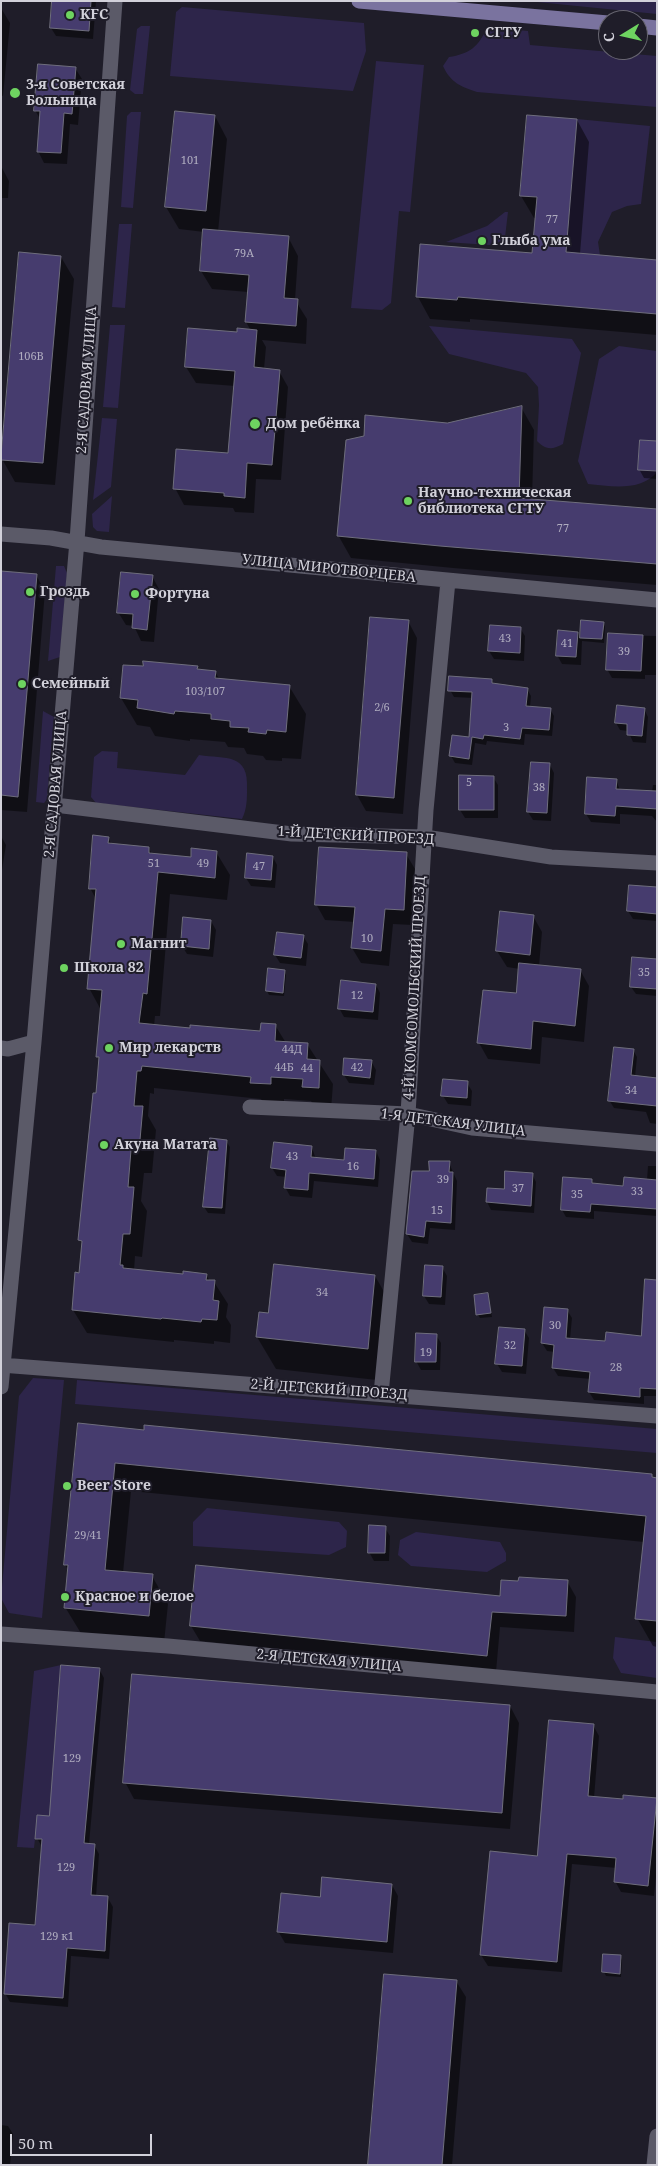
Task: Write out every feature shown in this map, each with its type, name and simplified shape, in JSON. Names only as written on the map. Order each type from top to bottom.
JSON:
[{"type":"main road","points":[[359,1],[598,22]]},
{"type":"street","name":"2-Я САДОВАЯ УЛИЦА","points":[[1,1387],[34,1042],[77,541],[110,47],[115,1]]},
{"type":"street","name":"УЛИЦА МИРОТВОРЦЕВА","points":[[1,534],[77,541],[100,547],[657,600]]},
{"type":"street","name":"4-Й КОМСОМОЛЬСКИЙ ПРОЕЗД","points":[[381,1394],[408,1114],[425,838],[448,581]]},
{"type":"street","name":"1-Й ДЕТСКИЙ ПРОЕЗД","points":[[54,805],[292,834],[425,838],[551,857],[657,863]]},
{"type":"street","points":[[1,1048],[8,1049],[34,1042]]},
{"type":"street","name":"1-Я ДЕТСКАЯ УЛИЦА","points":[[250,1107],[408,1114],[472,1128],[657,1144]]},
{"type":"street","name":"2-Й ДЕТСКИЙ ПРОЕЗД","points":[[2,1365],[657,1416]]},
{"type":"street","name":"2-Я ДЕТСКАЯ УЛИЦА","points":[[1,1634],[178,1647],[657,1692]]},
{"type":"street","points":[[654,2165],[657,2136]]},
{"type":"shaded area","points":[[527,1],[657,1],[657,14],[648,13],[648,10],[617,10]]},
{"type":"shaded area","points":[[182,7],[364,23],[366,51],[353,91],[170,76],[176,12]]},
{"type":"shaded area","points":[[141,26],[150,26],[143,94],[135,94],[130,90],[137,29]]},
{"type":"shaded area","points":[[487,27],[528,31],[530,45],[598,51],[598,60],[648,60],[648,55],[657,56],[657,107],[477,92],[461,86],[449,76],[443,66],[449,57],[462,54],[472,48],[484,34]]},
{"type":"shaded area","points":[[376,61],[424,65],[410,212],[399,211],[391,303],[382,310],[351,308]]},
{"type":"shaded area","points":[[131,112],[141,112],[133,208],[121,207],[127,116]]},
{"type":"shaded area","points":[[577,119],[650,126],[641,204],[627,206],[612,212],[598,242],[600,255],[565,270]]},
{"type":"shaded area","points":[[505,212],[508,212],[504,246],[446,242],[487,226]]},
{"type":"shaded area","points":[[119,224],[132,224],[125,308],[112,307]]},
{"type":"shaded area","points":[[110,325],[125,325],[118,408],[103,407]]},
{"type":"shaded area","points":[[429,326],[572,339],[581,353],[563,444],[549,448],[537,441],[538,387],[526,373],[449,354]]},
{"type":"shaded area","points":[[619,346],[657,351],[657,472],[643,483],[634,485],[588,484],[578,461],[599,359]]},
{"type":"shaded area","points":[[102,418],[117,419],[111,487],[93,500]]},
{"type":"shaded area","points":[[112,496],[109,532],[97,531],[93,527],[92,514]]},
{"type":"shaded area","points":[[56,566],[64,566],[67,573],[60,657],[48,661]]},
{"type":"shaded area","points":[[43,711],[54,717],[47,799],[44,803],[36,802]]},
{"type":"shaded area","points":[[102,751],[118,752],[117,768],[185,775],[199,755],[234,760],[240,763],[247,777],[246,804],[242,819],[96,803],[91,797],[94,757]]},
{"type":"shaded area","points":[[33,1378],[64,1380],[42,1618],[9,1613],[1,1598],[19,1396]]},
{"type":"shaded area","points":[[77,1380],[657,1429],[657,1453],[75,1404]]},
{"type":"shaded area","points":[[207,1508],[339,1522],[347,1531],[346,1547],[329,1555],[193,1546],[193,1522]]},
{"type":"shaded area","points":[[416,1532],[500,1542],[506,1553],[506,1561],[487,1572],[411,1566],[398,1555],[400,1540]]},
{"type":"shaded area","points":[[615,1637],[657,1642],[657,1678],[621,1673],[613,1658]]},
{"type":"shaded area","points":[[61,1665],[49,1816],[35,1839],[34,1848],[17,1847],[34,1671]]},
{"type":"building","name":"KFC","points":[[52,1],[91,1],[89,31],[50,28]]},
{"type":"building","points":[[38,64],[76,67],[72,114],[64,113],[61,153],[37,152],[40,111],[34,111]]},
{"type":"building","points":[[175,111],[215,115],[206,211],[165,207]]},
{"type":"building","points":[[527,115],[577,119],[566,252],[657,260],[657,314],[458,297],[457,300],[416,297],[420,244],[532,253],[537,197],[520,196]]},
{"type":"building","points":[[203,229],[289,236],[284,298],[298,299],[296,326],[245,322],[249,275],[200,271]]},
{"type":"building","points":[[19,252],[61,256],[43,463],[1,460]]},
{"type":"building","points":[[188,328],[237,332],[237,328],[257,330],[254,367],[280,370],[272,465],[247,463],[245,498],[224,496],[224,493],[173,489],[176,449],[228,453],[235,371],[185,367]]},
{"type":"building","points":[[522,406],[519,498],[657,509],[657,564],[337,536],[346,440],[364,436],[365,415],[447,423]]},
{"type":"building","points":[[640,440],[657,441],[657,471],[638,470]]},
{"type":"building","points":[[1,571],[37,574],[18,797],[1,795]]},
{"type":"building","name":"Фортуна","points":[[121,572],[153,575],[147,630],[132,628],[133,614],[117,613]]},
{"type":"building","points":[[370,617],[409,620],[394,798],[356,795]]},
{"type":"building","points":[[581,620],[604,622],[602,639],[580,638]]},
{"type":"building","points":[[490,625],[521,627],[520,653],[488,651]]},
{"type":"building","points":[[558,630],[578,632],[576,657],[556,656]]},
{"type":"building","points":[[608,633],[643,635],[641,671],[606,670]]},
{"type":"building","points":[[143,661],[198,666],[197,669],[216,671],[215,678],[290,685],[286,732],[267,730],[266,734],[248,732],[249,728],[230,727],[230,721],[211,719],[211,714],[175,711],[174,714],[137,708],[138,700],[120,698],[123,665],[143,666]]},
{"type":"building","points":[[449,676],[492,679],[492,683],[528,688],[526,706],[551,708],[549,730],[522,728],[520,739],[484,735],[483,739],[472,737],[469,759],[449,756],[452,735],[469,737],[472,692],[448,691]]},
{"type":"building","points":[[617,705],[645,708],[642,736],[627,735],[627,724],[615,723]]},
{"type":"building","points":[[531,762],[550,763],[547,813],[527,812]]},
{"type":"building","points":[[459,775],[494,776],[494,810],[459,810]]},
{"type":"building","points":[[587,777],[617,779],[616,789],[657,791],[657,809],[616,806],[615,816],[585,814]]},
{"type":"building","points":[[93,835],[109,837],[108,843],[149,847],[149,853],[191,857],[191,848],[217,851],[215,878],[158,872],[147,994],[143,993],[139,1023],[190,1028],[190,1025],[260,1031],[261,1023],[276,1024],[275,1041],[308,1043],[307,1059],[320,1060],[319,1088],[302,1087],[303,1079],[271,1077],[271,1084],[250,1083],[251,1077],[142,1066],[141,1071],[137,1071],[134,1106],[143,1106],[139,1151],[131,1150],[128,1187],[134,1187],[130,1234],[123,1234],[120,1265],[123,1265],[123,1268],[183,1274],[183,1271],[207,1274],[206,1280],[215,1280],[213,1300],[219,1301],[217,1320],[202,1319],[201,1322],[72,1310],[75,1272],[79,1273],[82,1241],[78,1240],[93,1093],[96,1093],[99,1057],[96,1057],[102,990],[87,989],[96,889],[89,889]]},
{"type":"building","points":[[319,847],[407,852],[404,910],[385,909],[381,951],[351,948],[355,907],[315,905]]},
{"type":"building","points":[[247,853],[273,856],[271,880],[245,878]]},
{"type":"building","points":[[629,885],[657,887],[657,914],[627,911]]},
{"type":"building","points":[[500,911],[534,915],[530,955],[496,951]]},
{"type":"building","points":[[183,917],[211,920],[209,949],[181,946]]},
{"type":"building","points":[[277,932],[304,935],[301,958],[274,955]]},
{"type":"building","points":[[632,957],[657,959],[657,989],[630,987]]},
{"type":"building","points":[[519,963],[581,969],[575,1026],[533,1021],[531,1049],[477,1043],[483,990],[516,993]]},
{"type":"building","points":[[268,968],[285,970],[283,993],[266,991]]},
{"type":"building","points":[[341,980],[376,984],[373,1012],[338,1009]]},
{"type":"building","points":[[614,1047],[634,1049],[631,1075],[657,1078],[657,1106],[608,1101]]},
{"type":"building","points":[[344,1058],[372,1060],[370,1078],[343,1075]]},
{"type":"building","points":[[443,1079],[468,1081],[467,1098],[441,1096]]},
{"type":"building","points":[[210,1138],[227,1140],[222,1208],[203,1207]]},
{"type":"building","points":[[274,1142],[312,1146],[311,1157],[344,1160],[345,1148],[376,1150],[374,1179],[309,1173],[308,1190],[284,1188],[286,1170],[271,1168]]},
{"type":"building","points":[[429,1161],[450,1161],[449,1172],[453,1172],[451,1223],[426,1221],[424,1237],[406,1234],[412,1171],[429,1171]]},
{"type":"building","points":[[505,1171],[533,1173],[531,1206],[486,1202],[487,1188],[504,1189]]},
{"type":"building","points":[[563,1177],[592,1179],[592,1183],[623,1186],[624,1177],[657,1180],[657,1209],[591,1204],[590,1212],[561,1210]]},
{"type":"building","points":[[274,1264],[375,1275],[368,1349],[256,1337],[259,1312],[268,1313]]},
{"type":"building","points":[[425,1265],[443,1266],[441,1297],[423,1296]]},
{"type":"building","points":[[645,1279],[657,1280],[657,1389],[640,1388],[640,1397],[588,1392],[590,1372],[552,1368],[554,1345],[541,1343],[544,1307],[568,1309],[566,1338],[605,1341],[606,1332],[641,1336]]},
{"type":"building","points":[[488,1293],[491,1313],[476,1315],[474,1295]]},
{"type":"building","points":[[499,1327],[525,1329],[522,1366],[495,1364]]},
{"type":"building","points":[[416,1333],[437,1334],[436,1362],[415,1362]]},
{"type":"building","points":[[78,1423],[144,1430],[144,1425],[652,1474],[652,1477],[657,1478],[657,1621],[635,1619],[646,1516],[115,1463],[105,1570],[153,1574],[149,1616],[64,1608],[68,1565],[64,1565]]},
{"type":"building","points":[[369,1525],[386,1526],[385,1553],[368,1553]]},
{"type":"building","points":[[196,1565],[500,1596],[501,1580],[518,1581],[519,1577],[568,1580],[566,1616],[492,1612],[487,1656],[190,1626]]},
{"type":"building","points":[[61,1665],[100,1668],[84,1843],[95,1844],[91,1895],[108,1896],[105,1951],[67,1948],[63,1998],[4,1994],[9,1923],[35,1925],[42,1839],[35,1839],[37,1815],[49,1816]]},
{"type":"building","points":[[132,1674],[510,1705],[502,1813],[123,1783]]},
{"type":"building","points":[[549,1720],[594,1724],[588,1796],[623,1799],[623,1795],[657,1798],[648,1886],[614,1882],[616,1858],[567,1854],[557,1962],[480,1955],[490,1851],[537,1856]]},
{"type":"building","points":[[322,1877],[392,1884],[387,1942],[277,1932],[281,1893],[320,1897]]},
{"type":"building","points":[[603,1954],[621,1955],[620,1974],[602,1972]]},
{"type":"building","points":[[384,1974],[457,1980],[442,2165],[368,2165]]},
{"type":"place","name":"KFC","points":[[70,15]]},
{"type":"place","name":"СГТУ","points":[[475,33]]},
{"type":"place","name":"3-я Советская Больница","points":[[15,93]]},
{"type":"place","name":"Глыба ума","points":[[482,241]]},
{"type":"place","name":"Дом ребёнка","points":[[255,424]]},
{"type":"place","name":"Научно-техническая библиотека СГТУ","points":[[408,501]]},
{"type":"place","name":"Гроздь","points":[[30,592]]},
{"type":"place","name":"Фортуна","points":[[135,594]]},
{"type":"place","name":"Семейный","points":[[22,684]]},
{"type":"place","name":"Магнит","points":[[121,944]]},
{"type":"place","name":"Школа 82","points":[[64,968]]},
{"type":"place","name":"Мир лекарств","points":[[109,1048]]},
{"type":"place","name":"Акуна Матата","points":[[104,1145]]},
{"type":"place","name":"Beer Store","points":[[67,1486]]},
{"type":"place","name":"Красное и белое","points":[[65,1597]]}]
